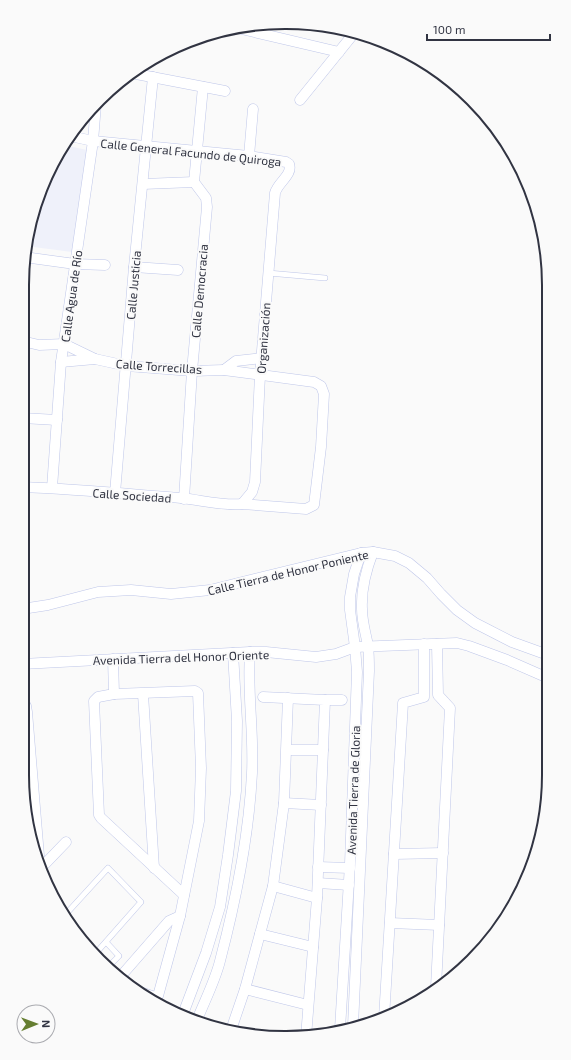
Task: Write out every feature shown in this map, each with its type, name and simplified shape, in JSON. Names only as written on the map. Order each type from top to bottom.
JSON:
[{"type":"street","points":[[251,31],[339,52]]},
{"type":"street","points":[[300,100],[350,38]]},
{"type":"street","points":[[139,75],[225,91]]},
{"type":"street","name":"Calle Justicia","points":[[115,493],[127,366],[134,267],[153,77]]},
{"type":"street","points":[[143,184],[194,182],[203,87]]},
{"type":"street","points":[[249,156],[253,109]]},
{"type":"street","name":"Calle Agua de Río","points":[[52,488],[61,362],[93,141],[95,114]]},
{"type":"street","name":"Calle General Facundo de Quiroga","points":[[76,137],[93,141],[249,156],[286,162],[290,168]]},
{"type":"street","name":"Organización","points":[[242,504],[252,492],[255,482],[260,375],[275,193],[290,168]]},
{"type":"street","name":"Calle Democracia","points":[[184,499],[192,371],[206,207],[206,198],[194,182]]},
{"type":"street","points":[[31,258],[75,264],[105,265]]},
{"type":"street","points":[[134,267],[178,270]]},
{"type":"street","name":"Calle Torrecillas","points":[[29,343],[38,345],[64,344],[95,359],[127,366],[192,371],[224,370],[314,382],[321,386],[324,394],[321,447]]},
{"type":"street","name":"Calle Torrecillas","points":[[224,370],[236,361],[262,358]]},
{"type":"street","name":"Calle Torrecillas","points":[[61,362],[95,359]]},
{"type":"street","points":[[29,418],[57,420]]},
{"type":"street","name":"Calle Sociedad","points":[[29,487],[184,499],[233,505],[242,504],[306,509],[314,505],[321,447]]},
{"type":"street","name":"Calle Tierra de Honor Poniente","points":[[29,608],[48,605],[98,592],[131,590],[171,594],[210,590],[361,553],[372,552],[395,556],[409,563],[427,578],[457,610],[474,623],[512,642],[542,653]]},
{"type":"street","name":"Avenida Tierra de Gloria","points":[[353,1022],[369,671],[368,646],[362,609],[362,589],[372,552]]},
{"type":"street","name":"Avenida Tierra de Gloria","points":[[340,1025],[350,868],[357,672],[356,647],[351,623],[350,597],[354,574],[361,553]]},
{"type":"street","points":[[384,1011],[403,703],[424,697],[424,644]]},
{"type":"street","points":[[436,982],[450,708],[438,695],[437,644]]},
{"type":"street","name":"Avenida Tierra del Honor Oriente","points":[[29,664],[250,652],[266,652],[316,657],[336,654],[356,647],[463,644],[507,660],[542,675]]},
{"type":"street","points":[[199,1015],[220,962],[240,872],[250,804],[253,743],[250,694],[250,652]]},
{"type":"street","points":[[185,1010],[206,953],[220,907],[228,855],[236,792],[237,729],[233,653]]},
{"type":"street","points":[[113,659],[114,694]]},
{"type":"street","points":[[156,997],[158,996],[180,916],[200,821],[201,768],[198,693],[195,691],[114,694],[98,697],[94,702],[100,818],[184,895]]},
{"type":"street","points":[[143,694],[154,868]]},
{"type":"street","points":[[263,697],[342,700]]},
{"type":"street","points":[[233,1026],[273,886],[284,803],[288,698]]},
{"type":"street","points":[[306,1030],[318,883],[325,700]]},
{"type":"street","points":[[29,734],[39,844]]},
{"type":"street","points":[[287,750],[323,750]]},
{"type":"street","points":[[284,803],[321,805]]},
{"type":"street","points":[[45,863],[66,842]]},
{"type":"street","points":[[394,854],[443,853]]},
{"type":"street","points":[[318,867],[350,868]]},
{"type":"street","points":[[318,883],[349,885]]},
{"type":"street","points":[[273,886],[317,898]]},
{"type":"street","points":[[123,973],[169,921],[180,916]]},
{"type":"street","points":[[390,923],[439,924]]},
{"type":"street","points":[[260,934],[313,947]]},
{"type":"street","points":[[245,989],[308,1005]]},
{"type":"lane","points":[[268,273],[325,278]]},
{"type":"lane","points":[[68,911],[108,868],[141,902],[99,950]]},
{"type":"lane","points":[[106,942],[119,956],[112,963]]},
{"type":"shaded area","points":[[70,146],[87,150],[72,252],[32,247],[38,219],[49,187],[55,172]]}]
